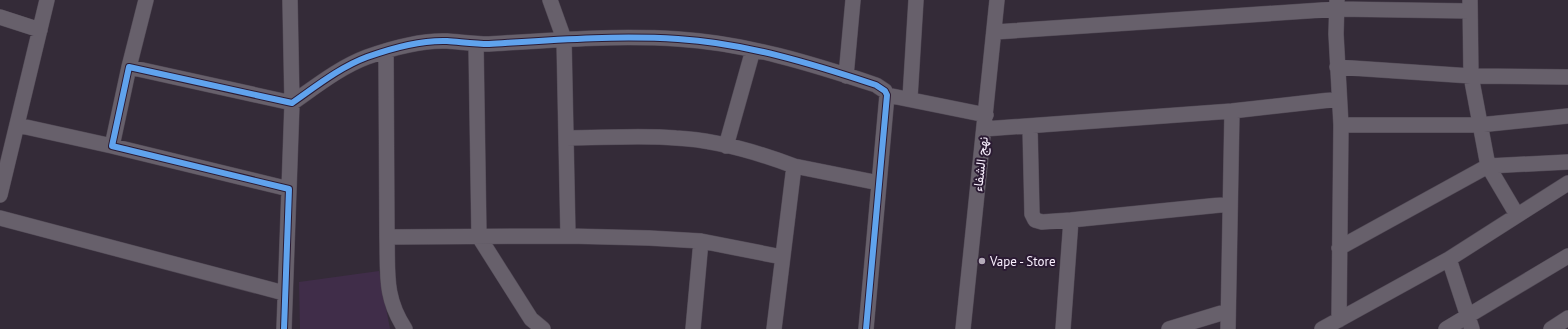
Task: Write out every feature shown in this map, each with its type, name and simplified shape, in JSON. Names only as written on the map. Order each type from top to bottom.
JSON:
[{"type":"street","points":[[0,196],[47,0]]},
{"type":"street","points":[[112,146],[129,67],[146,0]]},
{"type":"street","points":[[284,329],[284,292],[292,103],[290,0]]},
{"type":"street","points":[[550,0],[564,39],[568,236]]},
{"type":"street","points":[[846,76],[853,0]]},
{"type":"street","points":[[910,98],[916,0]]},
{"type":"street","name":"نهج الشفاء","points":[[963,329],[995,32],[997,0]]},
{"type":"street","points":[[1337,5],[1337,67],[1341,125],[1339,248],[1340,320]]},
{"type":"street","points":[[995,32],[1337,5],[1469,5],[1471,76],[1479,125],[1488,166],[1517,215]]},
{"type":"street","points":[[0,17],[40,30]]},
{"type":"street","points":[[129,67],[292,103],[340,70],[366,57],[410,44],[446,41],[476,44],[564,39],[678,39],[732,45],[753,50],[876,85],[887,94],[910,98],[985,122],[1030,126],[1232,111],[1339,99]]},
{"type":"street","points":[[476,44],[479,238],[531,319],[543,329]]},
{"type":"street","points":[[726,146],[753,50]]},
{"type":"street","points":[[386,52],[388,291],[397,317],[405,329]]},
{"type":"street","points":[[1337,67],[1471,76],[1568,77]]},
{"type":"street","points":[[866,329],[887,94]]},
{"type":"street","points":[[1228,329],[1232,111]]},
{"type":"street","points":[[1341,125],[1479,125],[1568,116]]},
{"type":"street","points":[[17,125],[112,146],[289,189]]},
{"type":"street","points":[[1030,126],[1032,214],[1035,220],[1042,222],[1071,220],[1230,204]]},
{"type":"street","points":[[566,138],[676,138],[726,146],[766,156],[794,166],[879,183]]},
{"type":"street","points":[[1339,248],[1488,166],[1568,162]]},
{"type":"street","points":[[774,329],[794,166]]},
{"type":"street","points":[[1322,329],[1450,259],[1568,184]]},
{"type":"street","points":[[0,218],[284,292]]},
{"type":"street","points":[[1063,329],[1071,220]]},
{"type":"street","points":[[387,237],[479,238],[568,236],[649,238],[701,241],[782,257]]},
{"type":"street","points":[[693,329],[701,241]]},
{"type":"street","points":[[1446,329],[1470,322],[1568,256]]},
{"type":"street","points":[[1450,259],[1470,322]]},
{"type":"street","points":[[1170,329],[1228,311]]},
{"type":"shaded area","points":[[379,271],[390,329],[300,329],[299,282]]},
{"type":"cycle path","points":[[284,329],[289,189],[112,146],[129,67],[292,103],[328,78],[357,61],[386,51],[417,43],[447,41],[489,44],[584,38],[654,38],[703,41],[753,50],[803,62],[876,85],[885,91],[887,95],[866,329]]},
{"type":"place","name":"Vape - Store","points":[[982,261]]}]
